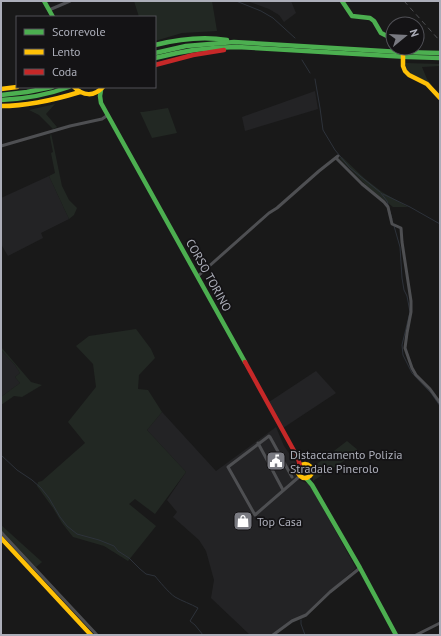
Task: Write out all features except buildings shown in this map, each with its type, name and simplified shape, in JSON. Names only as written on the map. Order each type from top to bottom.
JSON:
[{"type":"main road","points":[[44,1],[52,16]]},
{"type":"main road","points":[[342,1],[352,16],[370,18],[374,21],[381,33],[385,35]]},
{"type":"main road","points":[[156,45],[177,40],[202,38],[222,39],[234,42]]},
{"type":"main road","points":[[156,53],[186,46],[234,42],[385,51]]},
{"type":"main road","points":[[156,58],[193,50],[218,47],[385,52]]},
{"type":"main road","points":[[156,65],[193,55],[237,47]]},
{"type":"main road","points":[[425,53],[440,52]]},
{"type":"main road","points":[[402,56],[403,66],[409,75],[427,84],[440,98]]},
{"type":"main road","points":[[419,56],[440,58]]},
{"type":"main road","points":[[1,89],[16,87]]},
{"type":"main road","points":[[1,95],[47,88]]},
{"type":"main road","points":[[1,100],[33,97],[65,88]]},
{"type":"main road","points":[[90,95],[96,93],[102,88]]},
{"type":"main road","points":[[101,103],[100,96],[102,88]]},
{"type":"main road","points":[[1,106],[16,106],[48,102],[77,90],[90,95],[101,103]]},
{"type":"main road","name":"CORSO TORINO","points":[[101,103],[302,465]]},
{"type":"main road","points":[[302,465],[309,466],[311,469],[312,473],[308,477],[303,478],[300,476],[298,471],[302,465]]},
{"type":"main road","points":[[308,477],[396,635]]},
{"type":"main road","points":[[1,538],[91,635]]},
{"type":"main road","points":[[1,543],[86,635]]},
{"type":"street","points":[[49,10],[70,1]]},
{"type":"street","points":[[1,146],[70,126],[102,119],[108,115]]},
{"type":"street","points":[[198,276],[269,213],[277,208],[337,157],[366,187],[384,202],[388,207],[393,224],[401,228],[402,246],[411,301],[411,312],[405,348],[416,375],[430,389],[440,403]]},
{"type":"street","points":[[292,477],[270,436],[258,443],[228,467],[255,515],[300,476]]},
{"type":"street","points":[[258,443],[284,490]]},
{"type":"street","points":[[1,532],[97,635]]},
{"type":"street","points":[[273,635],[292,621],[306,614],[360,568]]},
{"type":"street","points":[[416,635],[440,622]]},
{"type":"shaded area","points":[[134,1],[212,1],[217,31],[182,33],[156,41],[156,16],[139,16]]},
{"type":"shaded area","points":[[247,1],[291,1],[296,13],[284,22],[279,15],[269,9]]},
{"type":"shaded area","points":[[405,63],[440,64],[440,66],[422,67],[427,79],[432,85],[407,70]]},
{"type":"shaded area","points":[[315,91],[318,109],[245,131],[242,117]]},
{"type":"shaded area","points":[[55,104],[46,114],[57,127],[53,129],[39,115],[29,110]]},
{"type":"shaded area","points":[[168,108],[177,133],[152,138],[140,112]]},
{"type":"shaded area","points":[[51,133],[62,186],[69,200],[77,208],[74,215],[69,219],[49,176],[55,173],[51,153],[53,152],[50,137]]},
{"type":"shaded area","points":[[342,157],[364,178],[382,192],[408,207],[393,207],[368,187],[339,158]]},
{"type":"shaded area","points":[[49,176],[69,219],[41,233],[43,238],[8,256],[1,244],[1,198]]},
{"type":"shaded area","points":[[136,329],[151,349],[155,358],[139,375],[138,389],[148,390],[162,412],[147,430],[186,472],[155,514],[135,499],[129,504],[156,526],[128,561],[104,546],[73,537],[37,486],[38,482],[42,481],[85,443],[68,422],[96,387],[93,364],[76,346],[89,336]]},
{"type":"shaded area","points":[[1,347],[31,382],[42,385],[22,397],[14,396],[1,405],[1,397],[20,383],[15,377],[20,373],[15,365],[1,350]]},
{"type":"shaded area","points":[[1,350],[15,365],[20,373],[15,377],[20,383],[1,397]]},
{"type":"shaded area","points":[[316,371],[336,393],[283,428],[269,402]]},
{"type":"shaded area","points":[[162,412],[216,471],[276,427],[284,446],[296,463],[294,472],[299,480],[309,484],[356,568],[307,613],[272,635],[250,635],[211,598],[214,580],[206,551],[199,540],[173,517],[177,512],[167,500],[186,472],[147,430]]},
{"type":"shaded area","points":[[347,441],[359,451],[313,481],[313,467]]},
{"type":"shaded area","points":[[1,525],[42,562],[36,567],[1,530]]},
{"type":"waterway","points":[[236,1],[261,11],[273,18],[295,38]]},
{"type":"waterway","points":[[302,60],[310,73]]},
{"type":"waterway","points":[[315,79],[323,130],[335,150],[350,168],[380,192]]},
{"type":"waterway","points":[[381,193],[387,201],[392,219]]},
{"type":"waterway","points":[[383,194],[440,224]]},
{"type":"waterway","points":[[394,226],[400,247],[402,278],[410,312],[402,345],[403,355],[412,373],[431,393],[440,406]]},
{"type":"waterway","points":[[1,455],[17,470],[41,488],[67,526],[77,534],[114,546],[146,574],[155,576],[175,597],[198,608],[190,621],[203,635]]},
{"type":"waterway","points":[[301,620],[305,635]]},
{"type":"railway","points":[[404,1],[440,41]]},
{"type":"traffic: fast","points":[[44,1],[52,16]]},
{"type":"traffic: fast","points":[[342,1],[352,16],[370,18],[374,21],[381,33],[385,35]]},
{"type":"traffic: fast","points":[[156,45],[191,39],[209,38],[227,40]]},
{"type":"traffic: fast","points":[[156,53],[186,46],[234,42],[440,53]]},
{"type":"traffic: fast","points":[[156,58],[196,50],[237,47],[440,58]]},
{"type":"traffic: fast","points":[[1,95],[47,88]]},
{"type":"traffic: fast","points":[[1,100],[35,96],[66,88]]},
{"type":"traffic: fast","points":[[101,90],[101,103],[245,362]]},
{"type":"traffic: fast","points":[[306,478],[312,485],[360,568],[396,635]]},
{"type":"traffic: slow","points":[[403,56],[403,66],[405,71],[409,75],[427,84],[440,98]]},
{"type":"traffic: slow","points":[[1,89],[16,87]]},
{"type":"traffic: slow","points":[[75,88],[85,94],[92,94],[102,88]]},
{"type":"traffic: slow","points":[[1,106],[41,102],[80,92]]},
{"type":"traffic: slow","points":[[302,464],[308,464],[312,468],[312,471],[312,474],[308,478],[302,478],[298,474],[298,468],[302,464]]},
{"type":"traffic: slow","points":[[1,538],[91,635]]},
{"type":"traffic: jam","points":[[156,65],[193,55],[224,50]]},
{"type":"traffic: jam","points":[[245,362],[298,458],[300,466]]},
{"type":"place","name":"Distaccamento Polizia Stradale Pinerolo","points":[[276,461]]},
{"type":"place","name":"Top Casa","points":[[243,521]]}]
